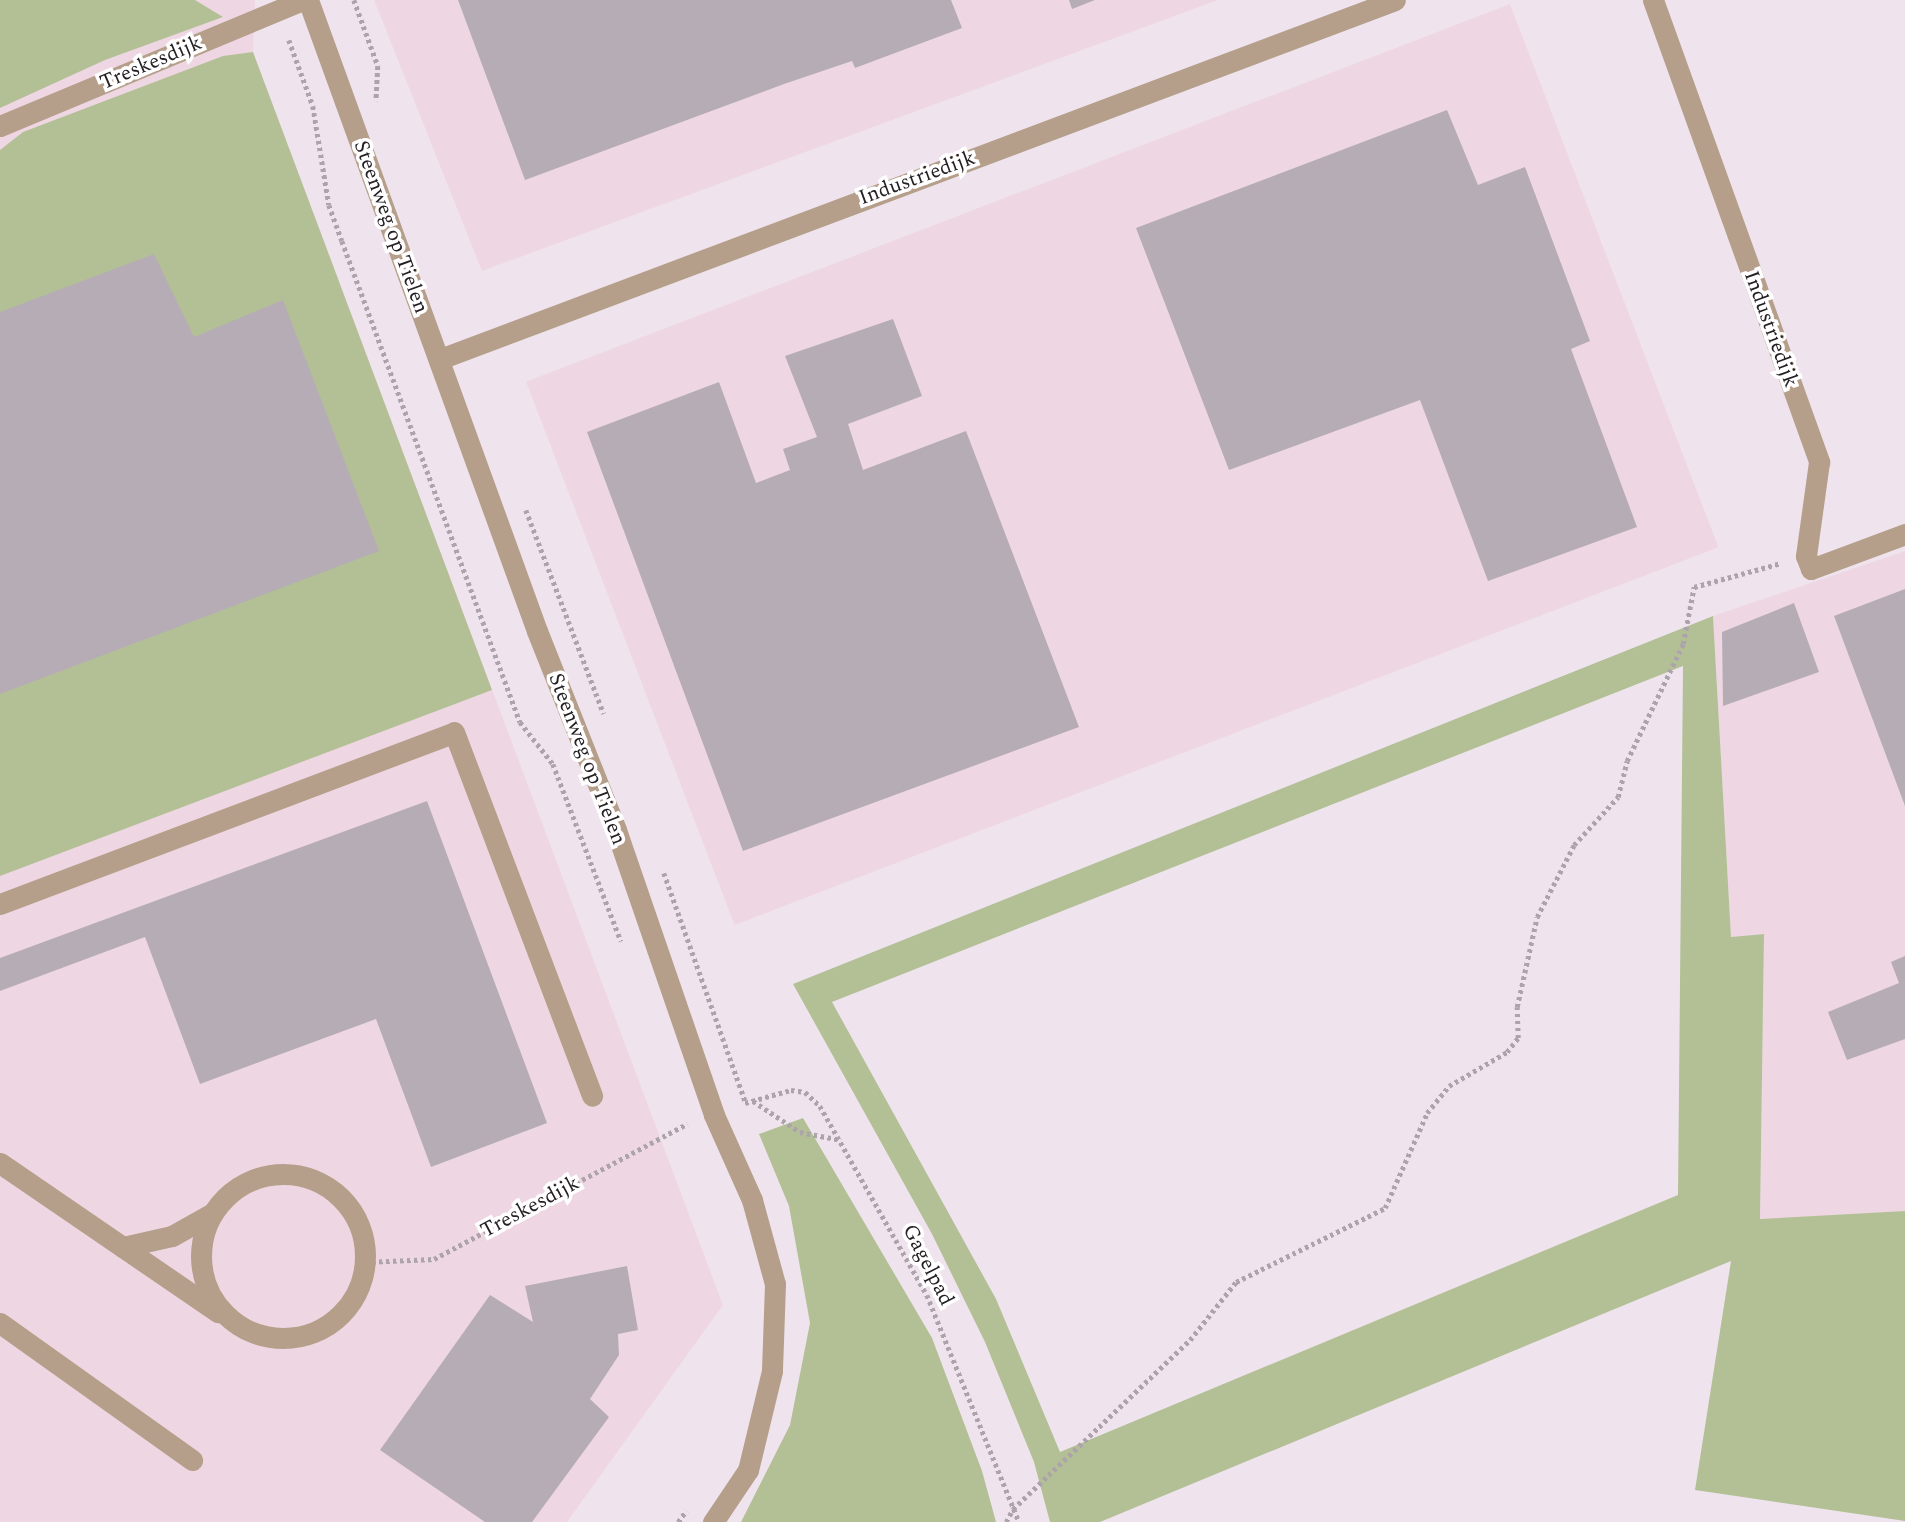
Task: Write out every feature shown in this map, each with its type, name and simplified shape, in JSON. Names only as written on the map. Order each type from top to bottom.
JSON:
[{"type":"street","name":"Treskesdijk","points":[[0,126],[302,0]]},
{"type":"street","name":"Steenweg op Tielen","points":[[308,0],[616,830],[714,1115],[752,1200],[775,1284],[772,1371],[748,1470],[713,1522]]},
{"type":"street","name":"Industriedijk","points":[[440,359],[1395,0]]},
{"type":"street","name":"Industriedijk","points":[[1653,0],[1819,462],[1806,556]]},
{"type":"street","points":[[1806,556],[1811,569],[1905,534]]},
{"type":"street","points":[[0,904],[454,732],[592,1096]]},
{"type":"street","points":[[0,1163],[123,1247],[235,1323],[281,1339],[329,1325],[354,1297],[365,1262],[355,1215],[330,1189],[296,1175],[249,1181],[213,1213],[172,1236],[123,1247]]},
{"type":"street","points":[[213,1213],[202,1248],[205,1284],[235,1323]]},
{"type":"street","points":[[0,1323],[192,1460]]},
{"type":"path","points":[[354,0],[378,65],[376,104]]},
{"type":"path","points":[[279,10],[313,106],[329,205],[346,254],[520,722],[553,764],[623,947]]},
{"type":"path","points":[[524,503],[607,722]]},
{"type":"path","points":[[1006,1522],[1013,1509],[1180,1349],[1236,1282],[1275,1258],[1385,1208],[1427,1113],[1449,1086],[1507,1052],[1518,1038],[1517,1007],[1537,917],[1574,845],[1618,797],[1626,761],[1683,644],[1694,587],[1806,556]]},
{"type":"path","points":[[660,863],[750,1102],[780,1123],[841,1140]]},
{"type":"path","name":"Gagelpad","points":[[750,1102],[805,1092],[841,1140],[927,1295],[1019,1522]]},
{"type":"path","points":[[683,1111],[693,1137]]},
{"type":"path","name":"Treskesdijk","points":[[365,1262],[434,1259],[688,1124]]},
{"type":"path","points":[[678,1522],[695,1497]]},
{"type":"shaded area","points":[[0,0],[255,0],[253,52],[723,1305],[567,1522],[0,1522]]},
{"type":"shaded area","points":[[374,0],[1218,0],[482,271]]},
{"type":"shaded area","points":[[1510,4],[1719,547],[735,925],[526,382]]},
{"type":"shaded area","points":[[1905,551],[1905,1211],[1760,1220],[1764,934],[1731,937],[1713,616]]},
{"type":"green space","points":[[0,0],[195,0],[223,17],[105,60],[0,108]]},
{"type":"green space","points":[[253,52],[492,690],[0,876],[0,150],[23,132],[223,56]]},
{"type":"green space","points":[[1713,616],[1731,937],[1764,934],[1760,1219],[1905,1211],[1905,1521],[1695,1490],[1731,1261],[1100,1522],[1050,1522],[1034,1462],[985,1342],[932,1234],[793,984]],"holes":[[[1683,666],[1678,1195],[1060,1452],[996,1299],[832,1002]]]},
{"type":"green space","points":[[803,1118],[932,1338],[982,1471],[996,1522],[741,1522],[790,1425],[810,1323],[789,1206],[759,1134]]},
{"type":"building","points":[[458,0],[951,0],[962,28],[855,68],[852,61],[784,84],[525,180]]},
{"type":"building","points":[[1069,0],[1095,0],[1072,9]]},
{"type":"building","points":[[1447,110],[1478,185],[1525,167],[1590,341],[1571,349],[1637,527],[1488,581],[1420,400],[1229,470],[1136,228]]},
{"type":"building","points":[[154,254],[194,337],[283,300],[379,551],[0,694],[0,312]]},
{"type":"building","points":[[893,319],[922,396],[848,424],[863,470],[966,431],[1079,727],[743,851],[587,432],[719,382],[756,483],[790,470],[783,449],[817,437],[785,356]]},
{"type":"building","points":[[1905,589],[1905,806],[1834,616]]},
{"type":"building","points":[[1794,603],[1819,672],[1723,706],[1722,632]]},
{"type":"building","points":[[427,801],[547,1123],[431,1167],[376,1019],[200,1084],[145,937],[0,991],[0,958]]},
{"type":"building","points":[[1905,956],[1905,1039],[1847,1060],[1828,1012],[1899,983],[1891,962]]},
{"type":"building","points":[[627,1266],[638,1330],[618,1334],[619,1355],[590,1399],[609,1417],[532,1522],[485,1522],[380,1450],[490,1295],[533,1322],[525,1286]]}]
